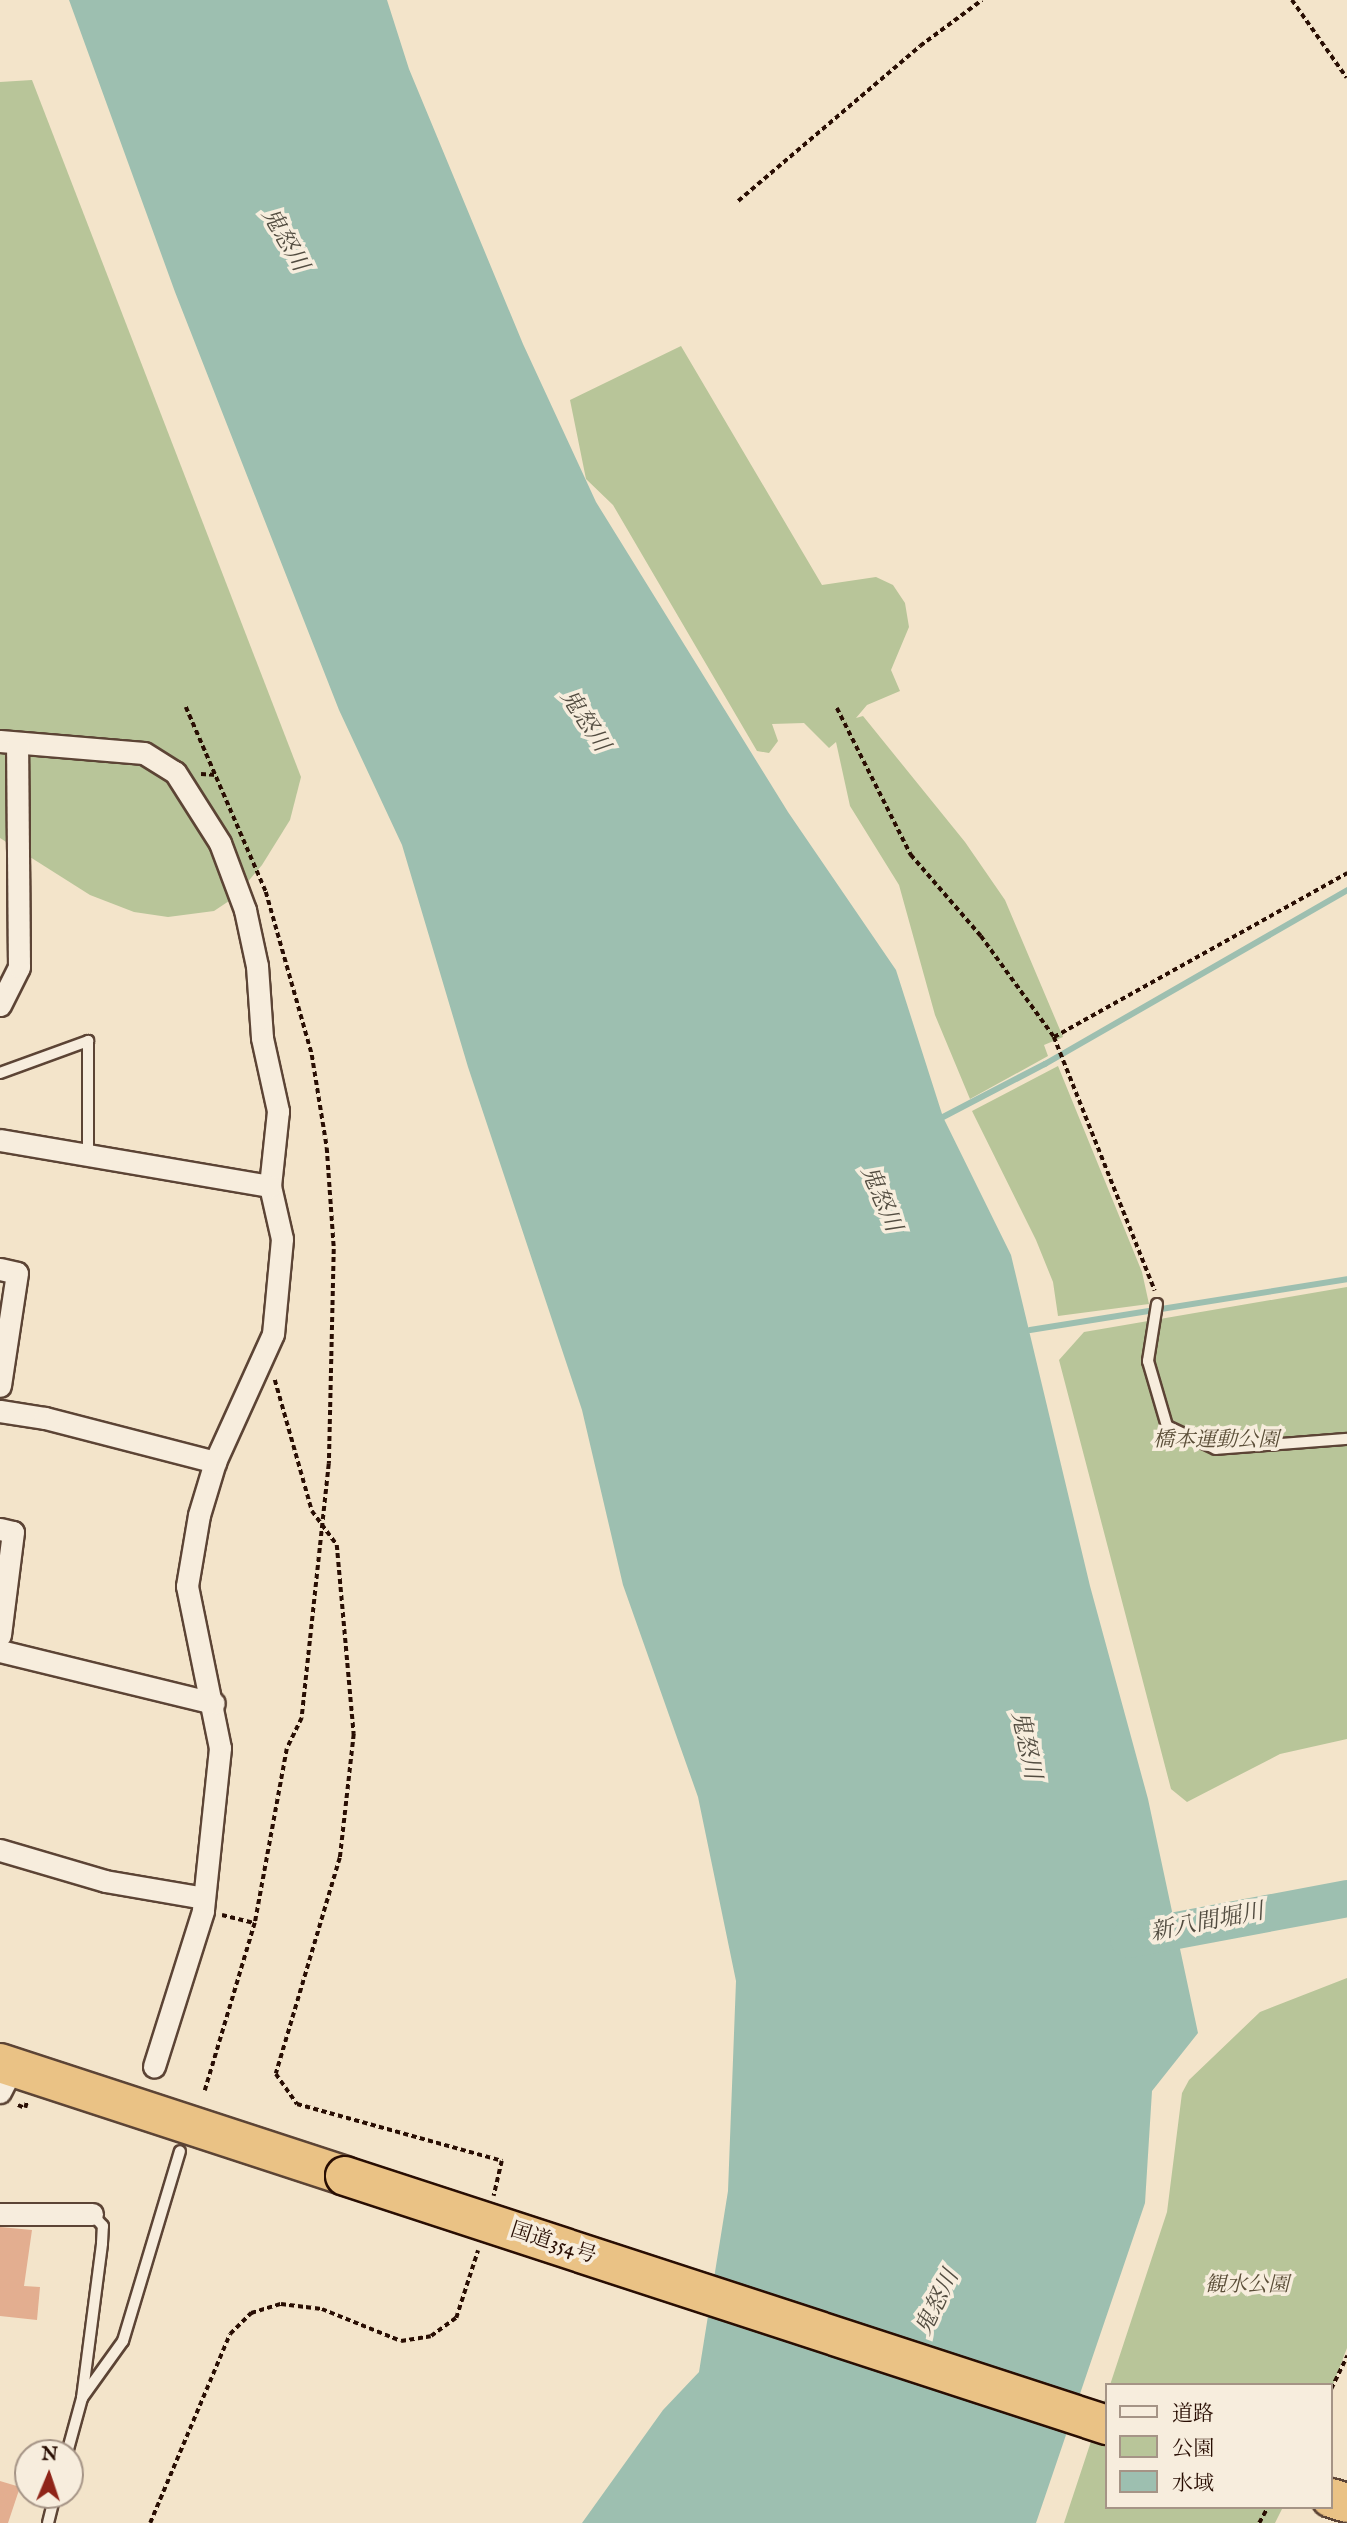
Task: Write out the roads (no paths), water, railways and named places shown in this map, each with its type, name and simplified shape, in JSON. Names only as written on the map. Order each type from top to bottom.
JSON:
[{"type":"highway","name":"国道354号","points":[[4,2074],[345,2176],[1106,2425]]},
{"type":"street","points":[[0,1005],[19,967],[8,743],[144,753],[175,772],[220,843],[245,910],[257,966],[262,1038],[278,1111],[270,1186],[282,1239],[267,1354],[215,1462],[199,1515],[187,1586],[194,1632],[214,1703],[220,1748],[204,1904],[154,2066]]},
{"type":"street","points":[[0,1140],[270,1186]]},
{"type":"street","points":[[0,1269],[17,1272],[0,1386]]},
{"type":"street","points":[[0,1411],[45,1418],[215,1462]]},
{"type":"street","points":[[0,1529],[13,1531],[0,1635]]},
{"type":"street","points":[[0,1651],[214,1703]]},
{"type":"street","points":[[0,1850],[105,1881],[204,1904]]},
{"type":"street","points":[[0,2214],[92,2214]]},
{"type":"lane","points":[[0,1073],[88,1041],[88,1155]]},
{"type":"lane","points":[[1157,1304],[1158,1317],[1148,1361],[1167,1426],[1216,1450],[1347,1439]]},
{"type":"lane","points":[[82,2398],[123,2341],[180,2151]]},
{"type":"lane","points":[[71,2439],[82,2398],[103,2226],[92,2214]]},
{"type":"water","name":"鬼怒川","points":[[69,0],[387,0],[409,69],[523,344],[596,502],[788,812],[896,970],[943,1117],[1011,1255],[1090,1586],[1148,1799],[1198,2033],[1152,2091],[1145,2203],[1036,2523],[582,2523],[663,2410],[699,2372],[728,2191],[736,1981],[698,1797],[623,1585],[582,1410],[468,1067],[402,845],[339,710],[175,292]]},
{"type":"waterway","points":[[943,1117],[1045,1064],[1347,890]]},
{"type":"waterway","points":[[1030,1330],[1347,1279]]},
{"type":"waterway","name":"新八間堀川","points":[[1128,1939],[1347,1898]]},
{"type":"park label","name":"橋本運動公園","points":[[1216,1441]]},
{"type":"park label","name":"観水公園","points":[[1247,2286]]}]
